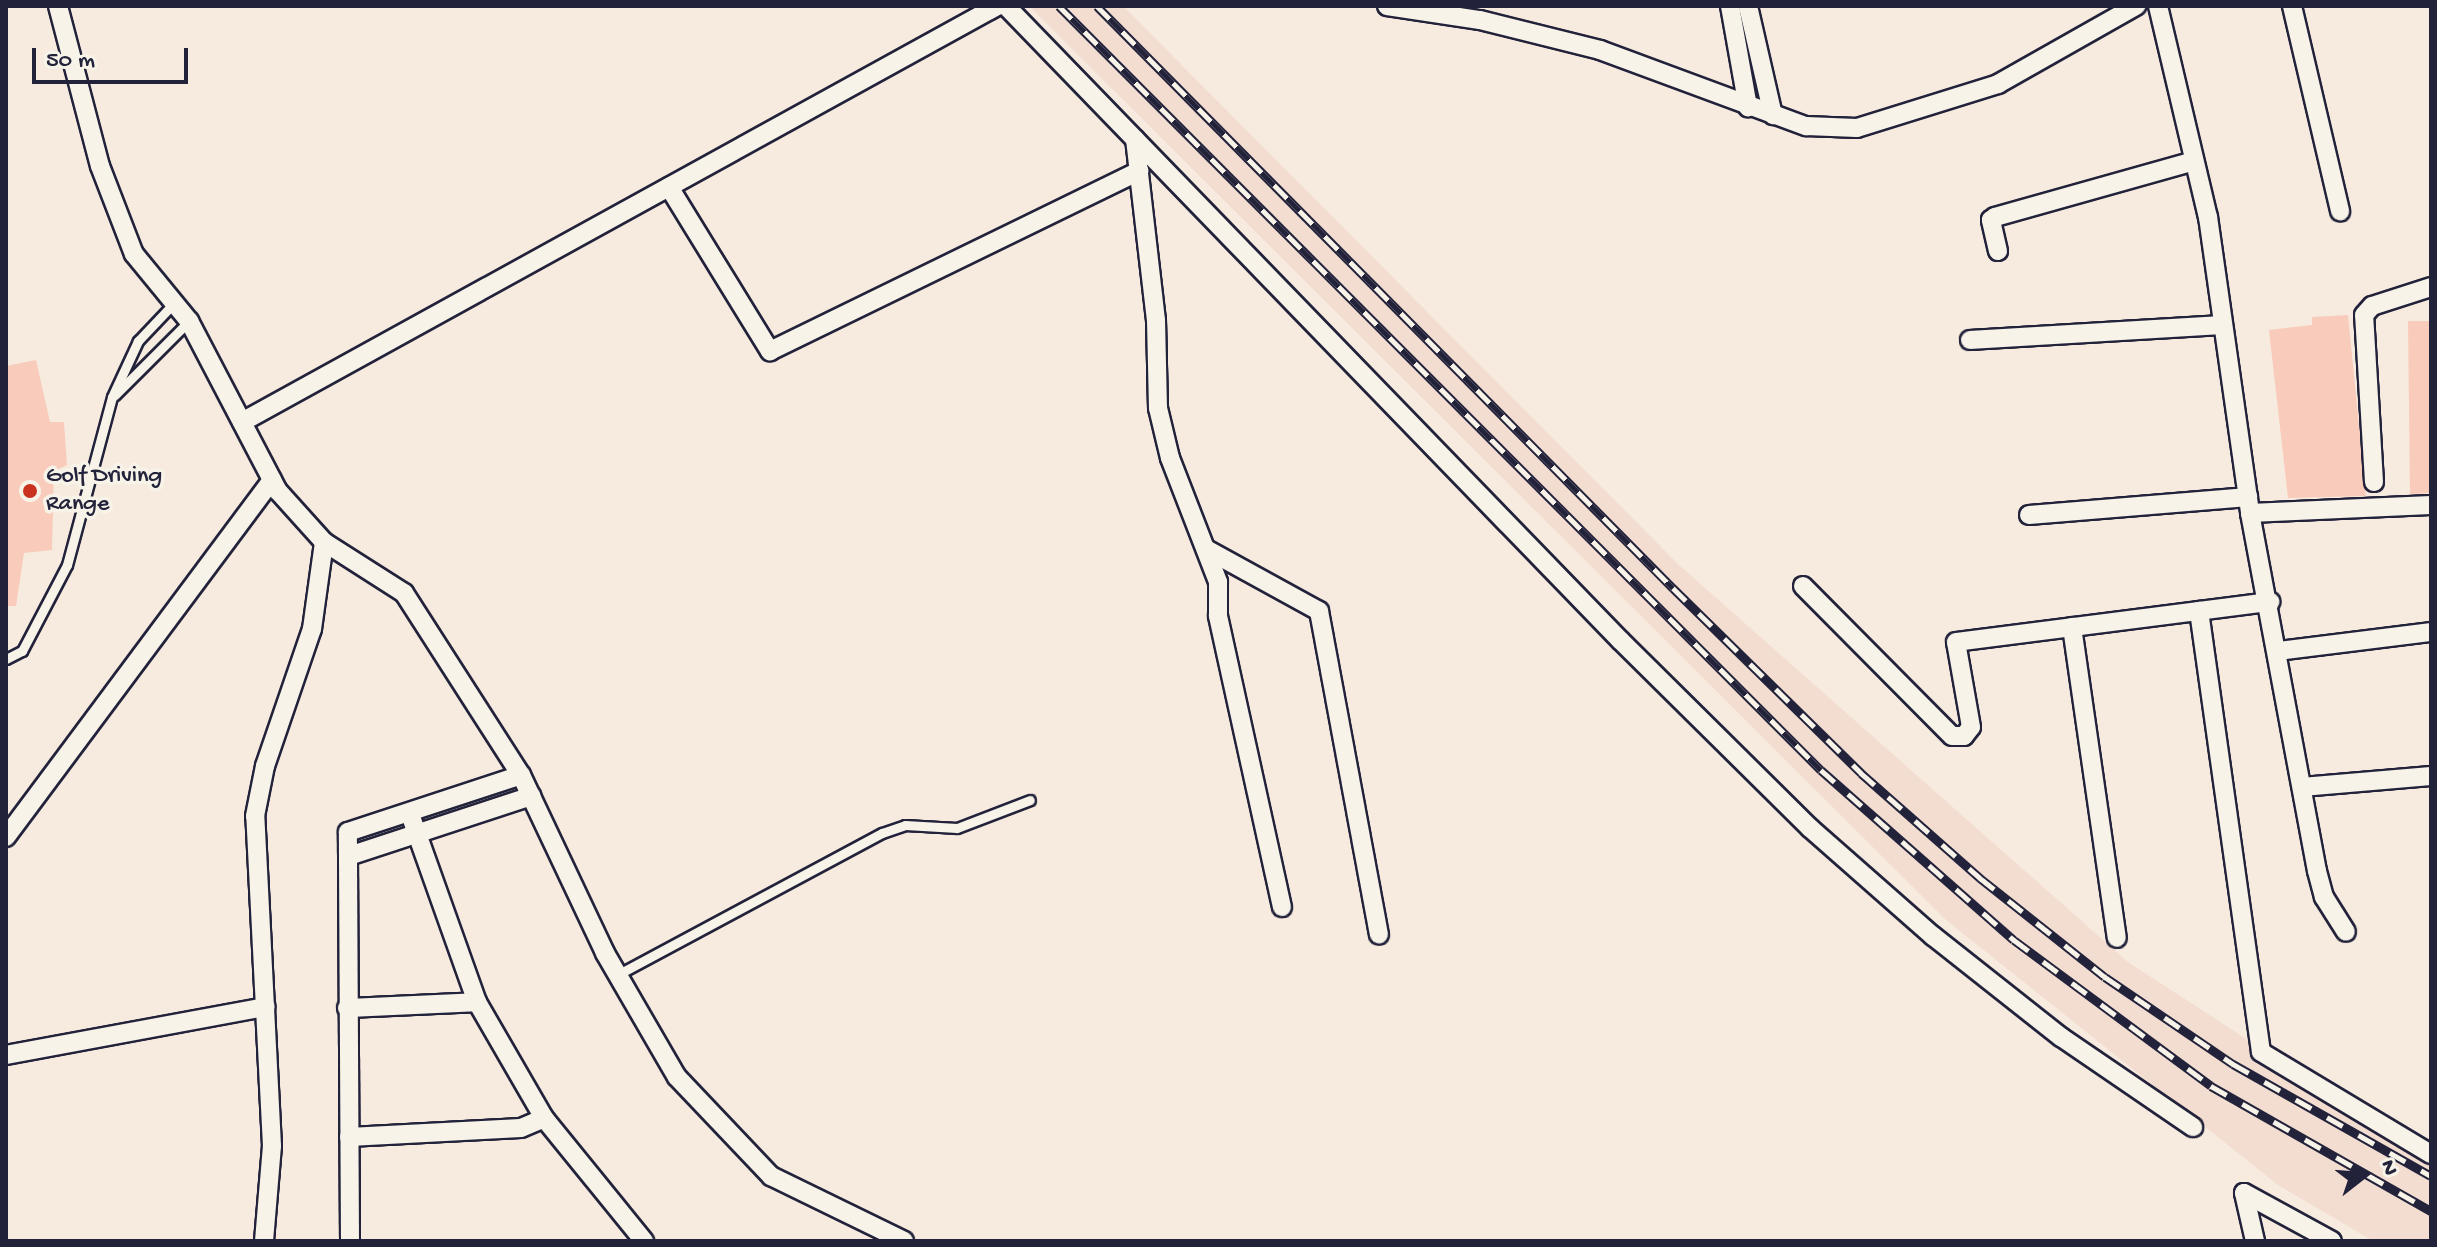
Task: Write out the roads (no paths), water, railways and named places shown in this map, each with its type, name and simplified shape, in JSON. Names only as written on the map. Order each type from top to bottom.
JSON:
[{"type":"street","points":[[58,6],[106,181],[134,254],[189,321],[272,480],[324,542],[404,593],[521,775],[617,975],[677,1077],[771,1176],[904,1241]]},
{"type":"street","points":[[242,422],[997,6]]},
{"type":"street","points":[[1006,6],[1621,641],[1810,828],[1933,936],[2061,1037],[2193,1127]]},
{"type":"street","points":[[1387,6],[1480,20],[1600,50],[1806,126],[1857,128],[1998,84],[2128,10]]},
{"type":"street","points":[[1730,6],[1748,107]]},
{"type":"street","points":[[1748,6],[1773,115]]},
{"type":"street","points":[[2158,6],[2194,161],[2249,505],[2324,897],[2346,932]]},
{"type":"street","points":[[2292,6],[2340,211]]},
{"type":"street","points":[[1135,139],[1156,320],[1158,408],[1170,458],[1218,582],[1218,616],[1282,907]]},
{"type":"street","points":[[1998,251],[1992,227],[1995,217],[2194,161]]},
{"type":"street","points":[[669,187],[770,351],[1139,171]]},
{"type":"street","points":[[2374,482],[2364,315],[2372,306],[2431,287]]},
{"type":"street","points":[[1970,340],[2222,325]]},
{"type":"street","points":[[6,837],[272,480]]},
{"type":"street","points":[[2029,515],[2249,505],[2431,505]]},
{"type":"street","points":[[264,1241],[272,1146],[255,816],[265,766],[312,629],[324,542]]},
{"type":"street","points":[[1206,549],[1319,611],[1379,934]]},
{"type":"street","points":[[1803,586],[1952,736],[1964,736],[1971,727],[1956,642],[2270,602]]},
{"type":"street","points":[[2199,611],[2261,1052],[2431,1154]]},
{"type":"street","points":[[2072,627],[2117,938]]},
{"type":"street","points":[[2278,651],[2431,632]]},
{"type":"street","points":[[350,1241],[348,832],[521,775]]},
{"type":"street","points":[[2302,787],[2431,776]]},
{"type":"street","points":[[349,856],[531,796]]},
{"type":"street","points":[[410,814],[477,1002],[544,1118],[634,1237]]},
{"type":"street","points":[[347,1008],[477,1002]]},
{"type":"street","points":[[6,1055],[266,1007]]},
{"type":"street","points":[[349,1137],[521,1128],[544,1118]]},
{"type":"street","points":[[2255,1241],[2244,1193],[2332,1241]]},
{"type":"lane","points":[[6,659],[22,651],[67,565],[112,397],[138,341],[174,303]]},
{"type":"lane","points":[[112,397],[189,321]]},
{"type":"lane","points":[[617,975],[882,833],[905,825],[957,828],[1030,800]]},
{"type":"railway","points":[[1059,6],[1821,770],[2014,940],[2211,1086],[2431,1211]]},
{"type":"railway","points":[[1097,6],[1673,588],[1861,773],[1980,878],[2105,977],[2233,1064],[2431,1176]]},
{"type":"place","name":"Golf Driving Range","points":[[30,491]]}]
